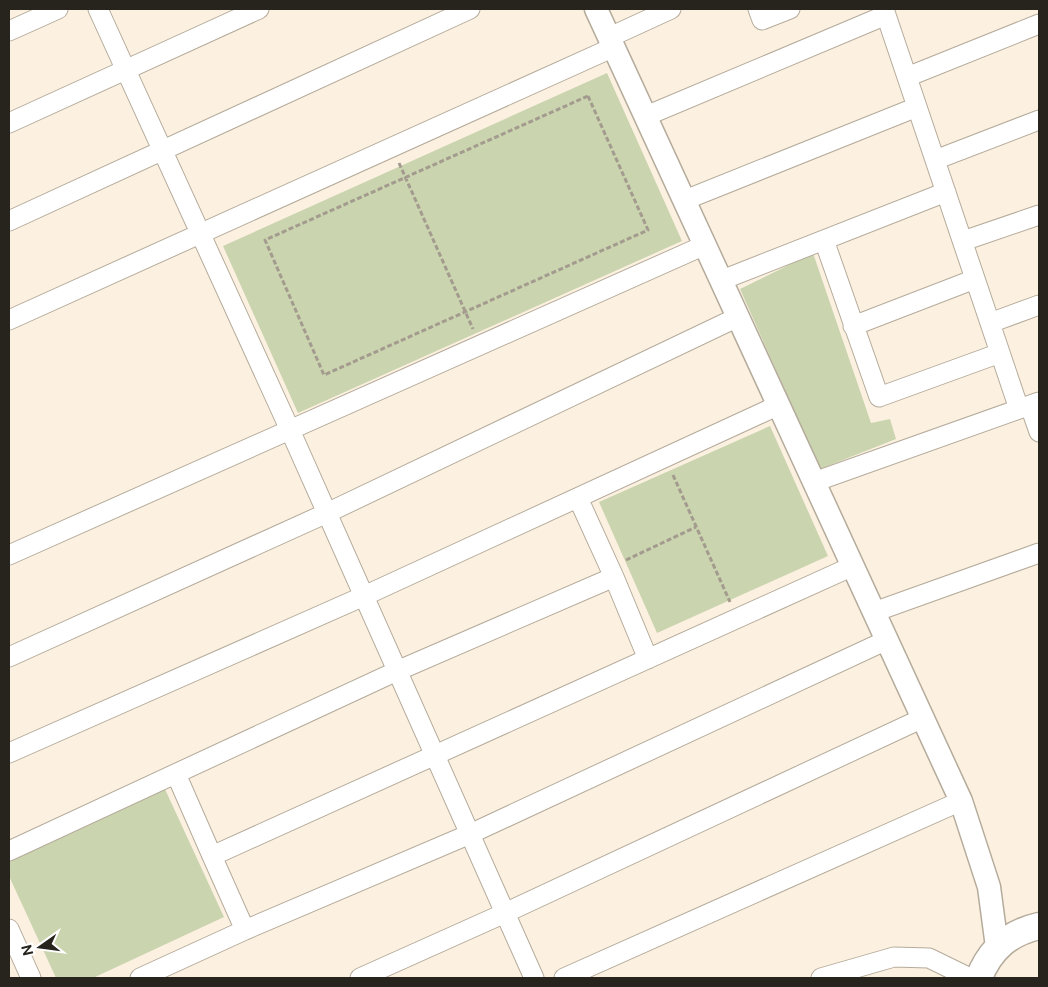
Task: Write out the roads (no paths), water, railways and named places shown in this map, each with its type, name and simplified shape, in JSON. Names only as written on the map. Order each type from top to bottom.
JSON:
[{"type":"main road","points":[[979,978],[986,961],[997,947],[1009,937],[1032,928],[1039,905]]},
{"type":"street","points":[[9,31],[58,9]]},
{"type":"street","points":[[98,9],[327,512],[534,978]]},
{"type":"street","points":[[9,123],[259,9]]},
{"type":"street","points":[[9,221],[470,9]]},
{"type":"street","points":[[596,9],[961,800],[989,887],[997,947]]},
{"type":"street","points":[[9,320],[392,147],[612,42],[671,9]]},
{"type":"street","points":[[758,9],[762,20],[790,9]]},
{"type":"street","points":[[646,116],[885,12],[1000,353],[1030,406],[1039,432]]},
{"type":"street","points":[[907,77],[1039,24]]},
{"type":"street","points":[[684,200],[917,107]]},
{"type":"street","points":[[935,160],[1039,120]]},
{"type":"street","points":[[722,280],[946,192]]},
{"type":"street","points":[[963,241],[1039,214]]},
{"type":"street","points":[[824,240],[879,396],[1000,353]]},
{"type":"street","points":[[9,555],[705,245]]},
{"type":"street","points":[[853,326],[975,279]]},
{"type":"street","points":[[990,323],[1039,305]]},
{"type":"street","points":[[9,657],[327,512],[738,317]]},
{"type":"street","points":[[9,753],[364,596],[779,406]]},
{"type":"street","points":[[814,482],[1030,406]]},
{"type":"street","points":[[578,498],[648,659]]},
{"type":"street","points":[[874,612],[1039,553]]},
{"type":"street","points":[[212,856],[435,757],[853,566]]},
{"type":"street","points":[[9,851],[612,573]]},
{"type":"street","points":[[140,978],[245,930],[470,834],[887,640]]},
{"type":"street","points":[[360,978],[505,913],[923,718]]},
{"type":"street","points":[[176,774],[245,930]]},
{"type":"street","points":[[564,978],[961,800]]},
{"type":"street","points":[[9,929],[31,978]]},
{"type":"street","points":[[821,978],[894,957],[929,958],[970,978]]}]
